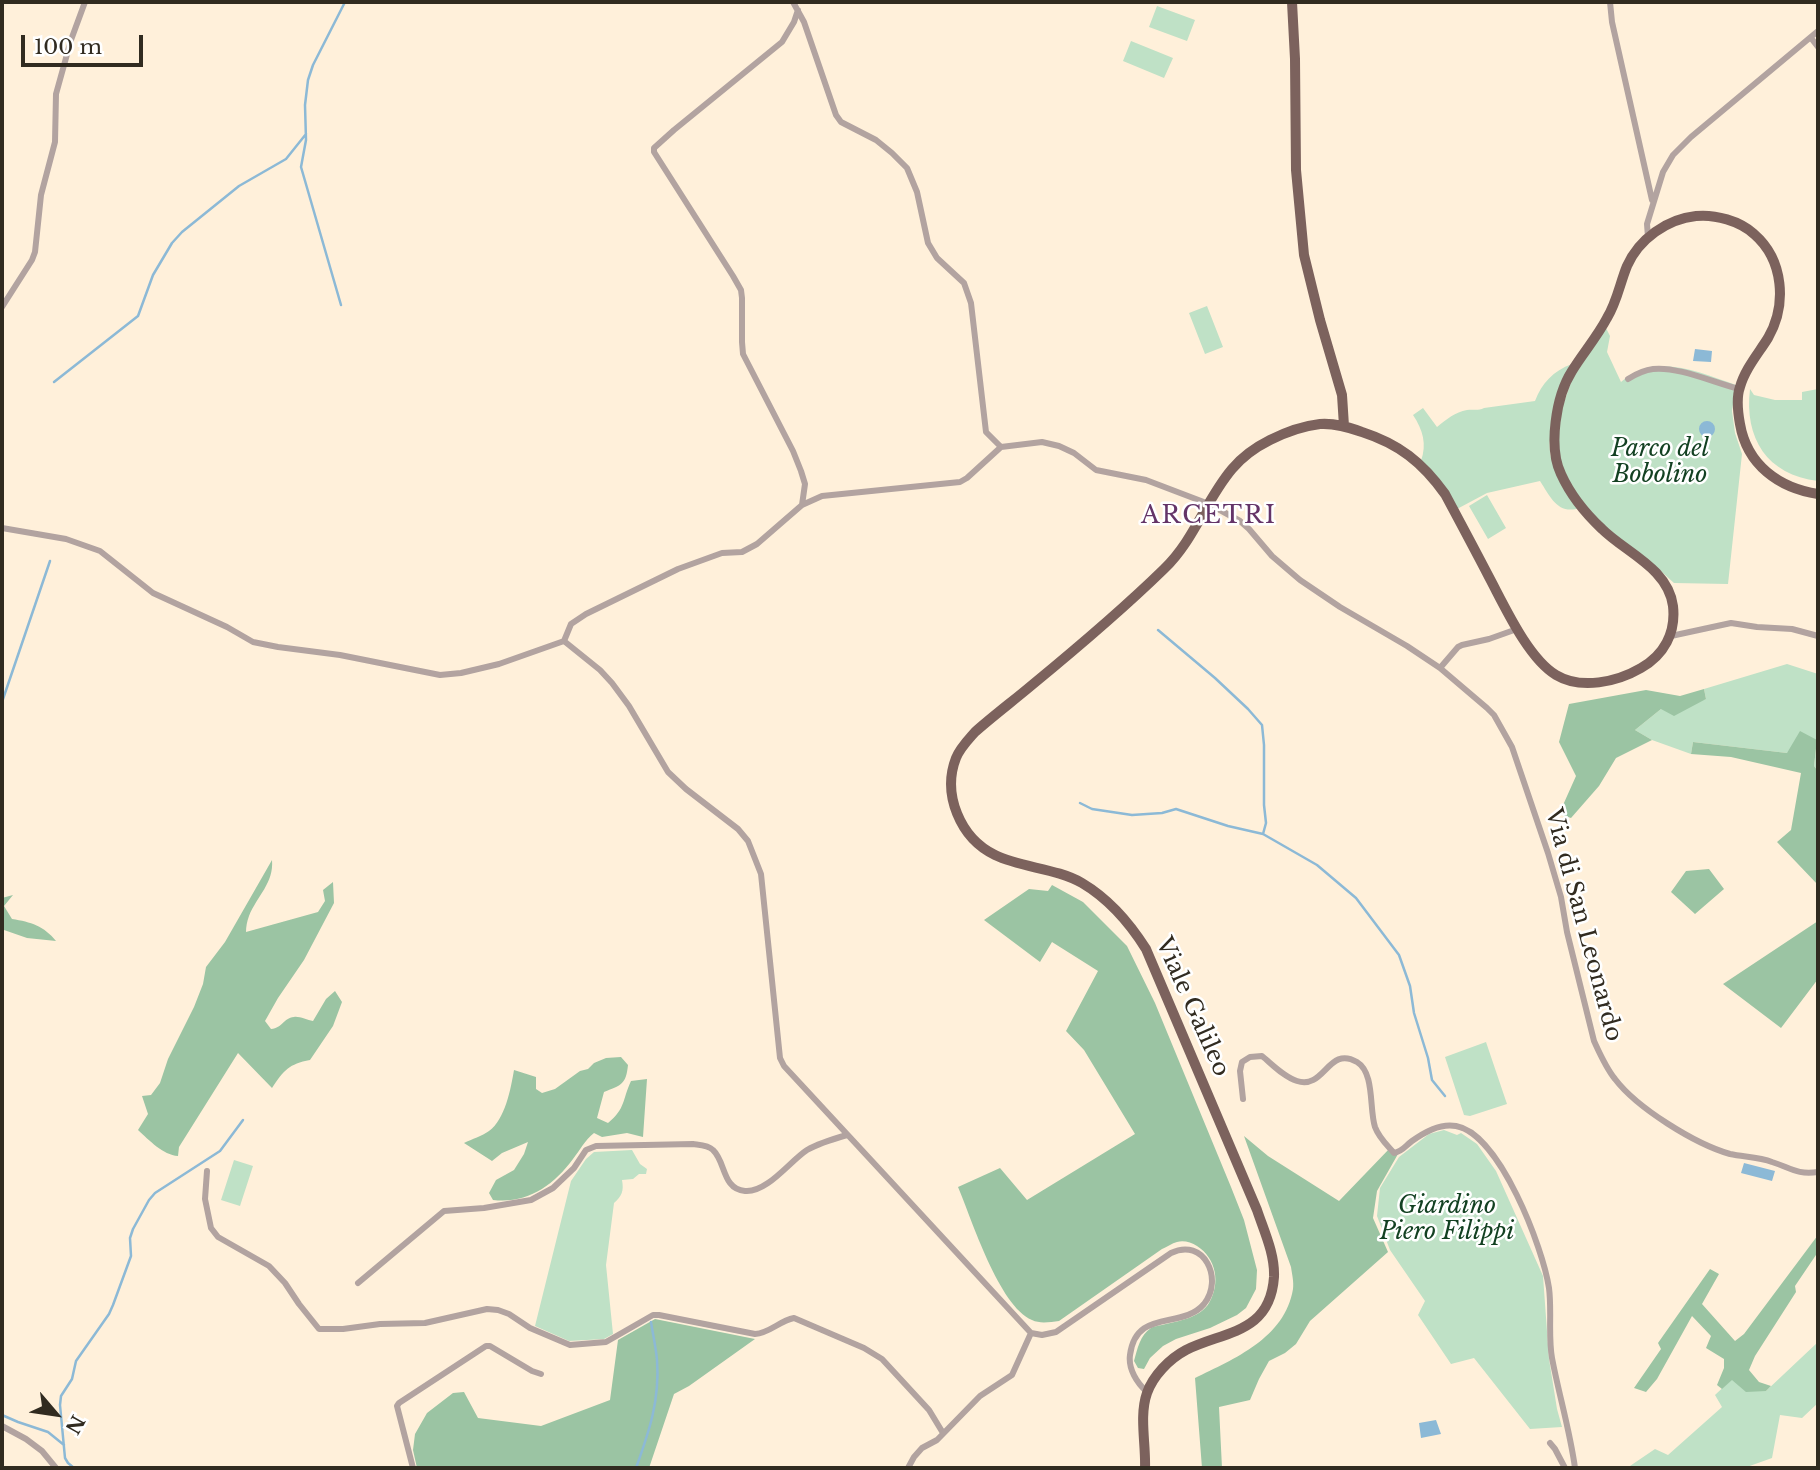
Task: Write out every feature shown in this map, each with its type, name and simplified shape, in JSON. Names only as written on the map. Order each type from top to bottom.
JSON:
[{"type":"main road","points":[[1292,2],[1296,170],[1304,255],[1343,401],[1343,426],[1383,440],[1410,456],[1432,476],[1445,494],[1517,629],[1544,666],[1557,676],[1575,682],[1594,683],[1615,679],[1652,662],[1671,636],[1672,603],[1668,589],[1640,558],[1604,532],[1587,514],[1561,474],[1554,455],[1557,413],[1570,373],[1608,317],[1631,258],[1648,237],[1678,220],[1698,215],[1734,222],[1752,232],[1766,246],[1776,267],[1780,289],[1779,313],[1739,389],[1741,431],[1747,451],[1777,480],[1803,492],[1818,494]]},
{"type":"main road","name":"Viale Galileo","points":[[1147,1392],[1163,1368],[1173,1359],[1186,1350],[1232,1334],[1249,1325],[1262,1312],[1271,1296],[1274,1276],[1271,1250],[1257,1210],[1156,970],[1132,926],[1098,893],[1080,881],[994,855],[979,844],[967,832],[953,801],[951,787],[955,760],[975,732],[1070,654],[1160,573],[1183,548],[1234,466],[1261,445],[1298,429],[1321,424],[1343,426]]},
{"type":"main road","points":[[1145,1468],[1143,1420],[1147,1392]]},
{"type":"street","points":[[2,307],[35,252],[41,195],[55,142],[56,94],[85,2]]},
{"type":"street","points":[[2,528],[77,542],[100,551],[153,593],[253,642],[340,655],[440,675],[461,674],[526,656],[564,641],[571,624],[586,614],[678,569],[722,553],[743,552],[757,544],[802,505],[822,496],[960,482],[967,478],[1001,447],[986,432],[971,303],[964,283],[937,258],[928,243],[917,192],[906,168],[884,146],[841,122],[836,115],[804,22],[793,2]]},
{"type":"street","points":[[1610,2],[1612,22],[1653,202]]},
{"type":"street","points":[[798,10],[782,42],[674,130],[654,148],[654,152],[740,290],[743,354],[801,471],[805,484],[802,505]]},
{"type":"street","points":[[1648,237],[1647,224],[1665,166],[1678,148],[1818,31]]},
{"type":"street","points":[[1811,37],[1818,47]]},
{"type":"street","points":[[1628,379],[1654,368],[1667,369],[1739,389]]},
{"type":"street","name":"Via di San Leonardo","points":[[1001,447],[1029,442],[1059,446],[1074,453],[1096,470],[1146,480],[1209,504],[1249,528],[1272,556],[1300,580],[1440,668],[1494,715],[1512,747],[1561,897],[1594,1041],[1615,1079],[1629,1094],[1668,1123],[1706,1145],[1730,1154],[1772,1161],[1798,1173],[1818,1172]]},
{"type":"street","points":[[1671,636],[1731,624],[1792,629],[1818,636]]},
{"type":"street","points":[[1440,668],[1462,645],[1517,629]]},
{"type":"street","points":[[564,641],[612,683],[629,706],[668,772],[685,789],[738,829],[748,841],[761,874],[780,1058],[784,1066],[1031,1333],[1042,1335],[1056,1332],[1178,1249],[1194,1250],[1206,1261],[1211,1269],[1208,1298],[1195,1311],[1146,1325],[1132,1346],[1132,1370],[1138,1383],[1147,1392]]},
{"type":"street","name":"Viale Galileo","points":[[1243,1098],[1240,1071],[1242,1062],[1250,1057],[1262,1056],[1299,1082],[1313,1081],[1334,1061],[1351,1059],[1362,1066],[1366,1073],[1370,1082],[1375,1128],[1381,1140],[1394,1153],[1400,1152],[1410,1142],[1431,1130],[1455,1125],[1483,1142],[1495,1155],[1534,1235],[1548,1282],[1552,1354],[1575,1468]]},
{"type":"street","points":[[358,1283],[444,1211],[494,1207],[530,1200],[553,1188],[574,1168],[586,1150],[596,1146],[707,1146],[716,1152],[730,1184],[748,1191],[766,1184],[786,1170],[805,1151],[847,1135]]},
{"type":"street","points":[[207,1171],[205,1199],[211,1228],[218,1237],[269,1266],[319,1329],[425,1323],[486,1309],[509,1314],[530,1328],[570,1345],[606,1342],[653,1315],[755,1334],[763,1333],[778,1323],[793,1318],[853,1343],[882,1359],[929,1410],[943,1433]]},
{"type":"street","points":[[908,1468],[922,1448],[937,1440],[980,1396],[1012,1375],[1031,1333]]},
{"type":"street","points":[[413,1468],[397,1406],[399,1403],[486,1346],[541,1374]]},
{"type":"street","points":[[2,1426],[42,1451],[56,1468]]},
{"type":"street","points":[[1550,1443],[1565,1468]]},
{"type":"green space","points":[[1157,6],[1195,20],[1187,41],[1149,27]]},
{"type":"green space","points":[[1131,41],[1173,58],[1164,78],[1123,61]]},
{"type":"green space","points":[[1207,306],[1223,347],[1205,354],[1189,313]]},
{"type":"green space","name":"Parco del Bobolino","points":[[1606,328],[1610,336],[1607,352],[1621,382],[1634,373],[1662,366],[1692,370],[1736,385],[1732,411],[1742,454],[1728,584],[1674,583],[1599,522],[1562,471],[1558,458],[1559,417],[1572,379]]},
{"type":"green space","name":"Parco del Bobolino","points":[[1572,364],[1555,412],[1550,450],[1557,473],[1580,508],[1572,510],[1561,507],[1540,481],[1487,493],[1457,509],[1421,461],[1423,437],[1413,415],[1423,408],[1437,427],[1463,411],[1535,401],[1549,378]]},
{"type":"green space","points":[[1750,389],[1754,395],[1775,400],[1802,400],[1802,392],[1818,389],[1818,481],[1785,471],[1763,451],[1755,438],[1751,423]]},
{"type":"green space","points":[[1487,495],[1506,528],[1488,539],[1469,506]]},
{"type":"green space","points":[[1787,664],[1818,674],[1818,771],[1814,766],[1817,740],[1787,753],[1693,742],[1691,754],[1652,740],[1635,730],[1661,709],[1706,699],[1704,689]]},
{"type":"green space","points":[[1704,689],[1706,699],[1674,716],[1661,709],[1635,730],[1652,740],[1616,758],[1599,786],[1571,818],[1559,814],[1576,776],[1559,742],[1569,704],[1646,690],[1680,696]]},
{"type":"green space","points":[[1800,731],[1817,740],[1814,766],[1818,771],[1818,885],[1777,842],[1791,830],[1801,773],[1731,757],[1691,754],[1693,742],[1787,753]]},
{"type":"green space","points":[[272,860],[270,876],[249,916],[246,932],[318,912],[325,901],[323,890],[333,882],[334,903],[304,960],[265,1021],[271,1029],[294,1017],[313,1021],[326,999],[335,991],[342,1002],[333,1026],[310,1060],[288,1069],[272,1088],[238,1053],[179,1147],[178,1156],[172,1155],[156,1146],[138,1130],[148,1114],[142,1096],[151,1095],[160,1083],[168,1059],[194,1007],[206,967],[225,942]]},
{"type":"green space","points":[[1709,869],[1724,889],[1695,914],[1671,892],[1686,871]]},
{"type":"green space","points":[[1052,885],[1083,902],[1127,946],[1155,1003],[1231,1187],[1244,1220],[1257,1270],[1256,1289],[1246,1308],[1210,1328],[1163,1346],[1150,1358],[1144,1369],[1138,1368],[1134,1361],[1139,1343],[1147,1331],[1200,1312],[1213,1295],[1215,1272],[1209,1257],[1203,1251],[1187,1242],[1173,1243],[1059,1321],[1035,1321],[1020,1312],[1008,1298],[988,1261],[958,1187],[1000,1168],[1027,1200],[1135,1134],[1084,1050],[1066,1031],[1098,971],[1052,942],[1040,962],[984,920],[1029,889],[1048,891]]},
{"type":"green space","points":[[13,895],[4,906],[12,919],[37,925],[56,941],[27,938],[4,930],[2,898]]},
{"type":"green space","points":[[1818,921],[1818,979],[1781,1028],[1723,984]]},
{"type":"green space","points":[[1486,1042],[1507,1104],[1470,1116],[1464,1115],[1445,1057]]},
{"type":"green space","points":[[621,1057],[628,1065],[626,1076],[619,1085],[604,1092],[597,1118],[608,1123],[621,1108],[631,1081],[647,1079],[643,1137],[627,1133],[602,1137],[594,1133],[565,1169],[548,1185],[517,1199],[493,1200],[489,1193],[496,1180],[514,1170],[528,1142],[502,1153],[492,1161],[464,1143],[495,1126],[506,1103],[514,1070],[536,1077],[536,1089],[542,1093],[555,1089],[594,1063],[606,1058]]},
{"type":"green space","name":"Giardino Piero Filippi","points":[[1444,1130],[1457,1135],[1461,1133],[1477,1144],[1496,1171],[1543,1276],[1549,1359],[1562,1427],[1530,1429],[1474,1358],[1451,1364],[1418,1315],[1425,1301],[1390,1250],[1377,1216],[1380,1188],[1399,1157],[1429,1134]]},
{"type":"green space","points":[[1244,1136],[1268,1156],[1339,1201],[1391,1147],[1398,1154],[1377,1191],[1373,1218],[1388,1252],[1310,1321],[1296,1344],[1269,1361],[1250,1400],[1219,1407],[1222,1468],[1202,1468],[1195,1378],[1226,1363],[1269,1334],[1288,1306],[1293,1289],[1291,1267]]},
{"type":"green space","points":[[632,1150],[640,1164],[647,1169],[646,1174],[622,1180],[622,1193],[614,1203],[606,1265],[613,1334],[604,1339],[569,1341],[535,1326],[571,1181],[594,1152]]},
{"type":"green space","points":[[234,1160],[253,1166],[240,1206],[221,1200]]},
{"type":"green space","points":[[1818,1235],[1818,1252],[1795,1286],[1796,1292],[1749,1370],[1759,1382],[1771,1386],[1766,1391],[1746,1392],[1732,1380],[1722,1389],[1717,1385],[1724,1368],[1724,1359],[1706,1348],[1711,1336],[1692,1316],[1657,1379],[1646,1392],[1634,1388],[1661,1349],[1658,1343],[1710,1269],[1719,1274],[1702,1304],[1735,1341],[1744,1334]]},
{"type":"green space","points":[[655,1319],[755,1339],[674,1394],[649,1468],[417,1468],[413,1450],[415,1434],[427,1413],[453,1393],[464,1392],[478,1418],[541,1426],[610,1400],[618,1340]]},
{"type":"green space","points":[[1818,1342],[1818,1403],[1802,1418],[1780,1415],[1772,1458],[1744,1468],[1627,1468],[1655,1449],[1668,1455],[1722,1407],[1715,1395],[1732,1379],[1766,1391]]},
{"type":"water","points":[[1695,349],[1712,351],[1711,362],[1693,361]]},
{"type":"water","points":[[1704,421],[1710,421],[1715,429],[1713,435],[1704,437],[1699,432],[1699,426]]},
{"type":"water","points":[[1744,1163],[1775,1171],[1772,1181],[1741,1173]]},
{"type":"water","points":[[1436,1420],[1441,1434],[1421,1438],[1419,1423]]},
{"type":"waterway","points":[[341,305],[301,167],[306,140],[305,105],[308,80],[345,2]]},
{"type":"waterway","points":[[54,382],[138,316],[153,275],[172,243],[182,232],[239,186],[286,159],[306,134]]},
{"type":"waterway","points":[[2,702],[50,561]]},
{"type":"waterway","points":[[1158,630],[1215,678],[1262,725],[1266,823],[1263,834]]},
{"type":"waterway","points":[[1080,803],[1092,809],[1132,815],[1176,809],[1263,834],[1317,865],[1356,898],[1399,955],[1410,986],[1414,1013],[1432,1080],[1445,1096]]},
{"type":"waterway","points":[[74,1468],[65,1458],[61,1396],[72,1379],[76,1361],[113,1305],[131,1256],[130,1238],[133,1229],[155,1193],[220,1151],[243,1120]]},
{"type":"waterway","points":[[636,1468],[649,1429],[657,1389],[657,1360],[651,1322]]},
{"type":"waterway","points":[[2,1415],[48,1432],[64,1445]]},
{"type":"district","name":"ARCETRI","points":[[1209,516]]}]
